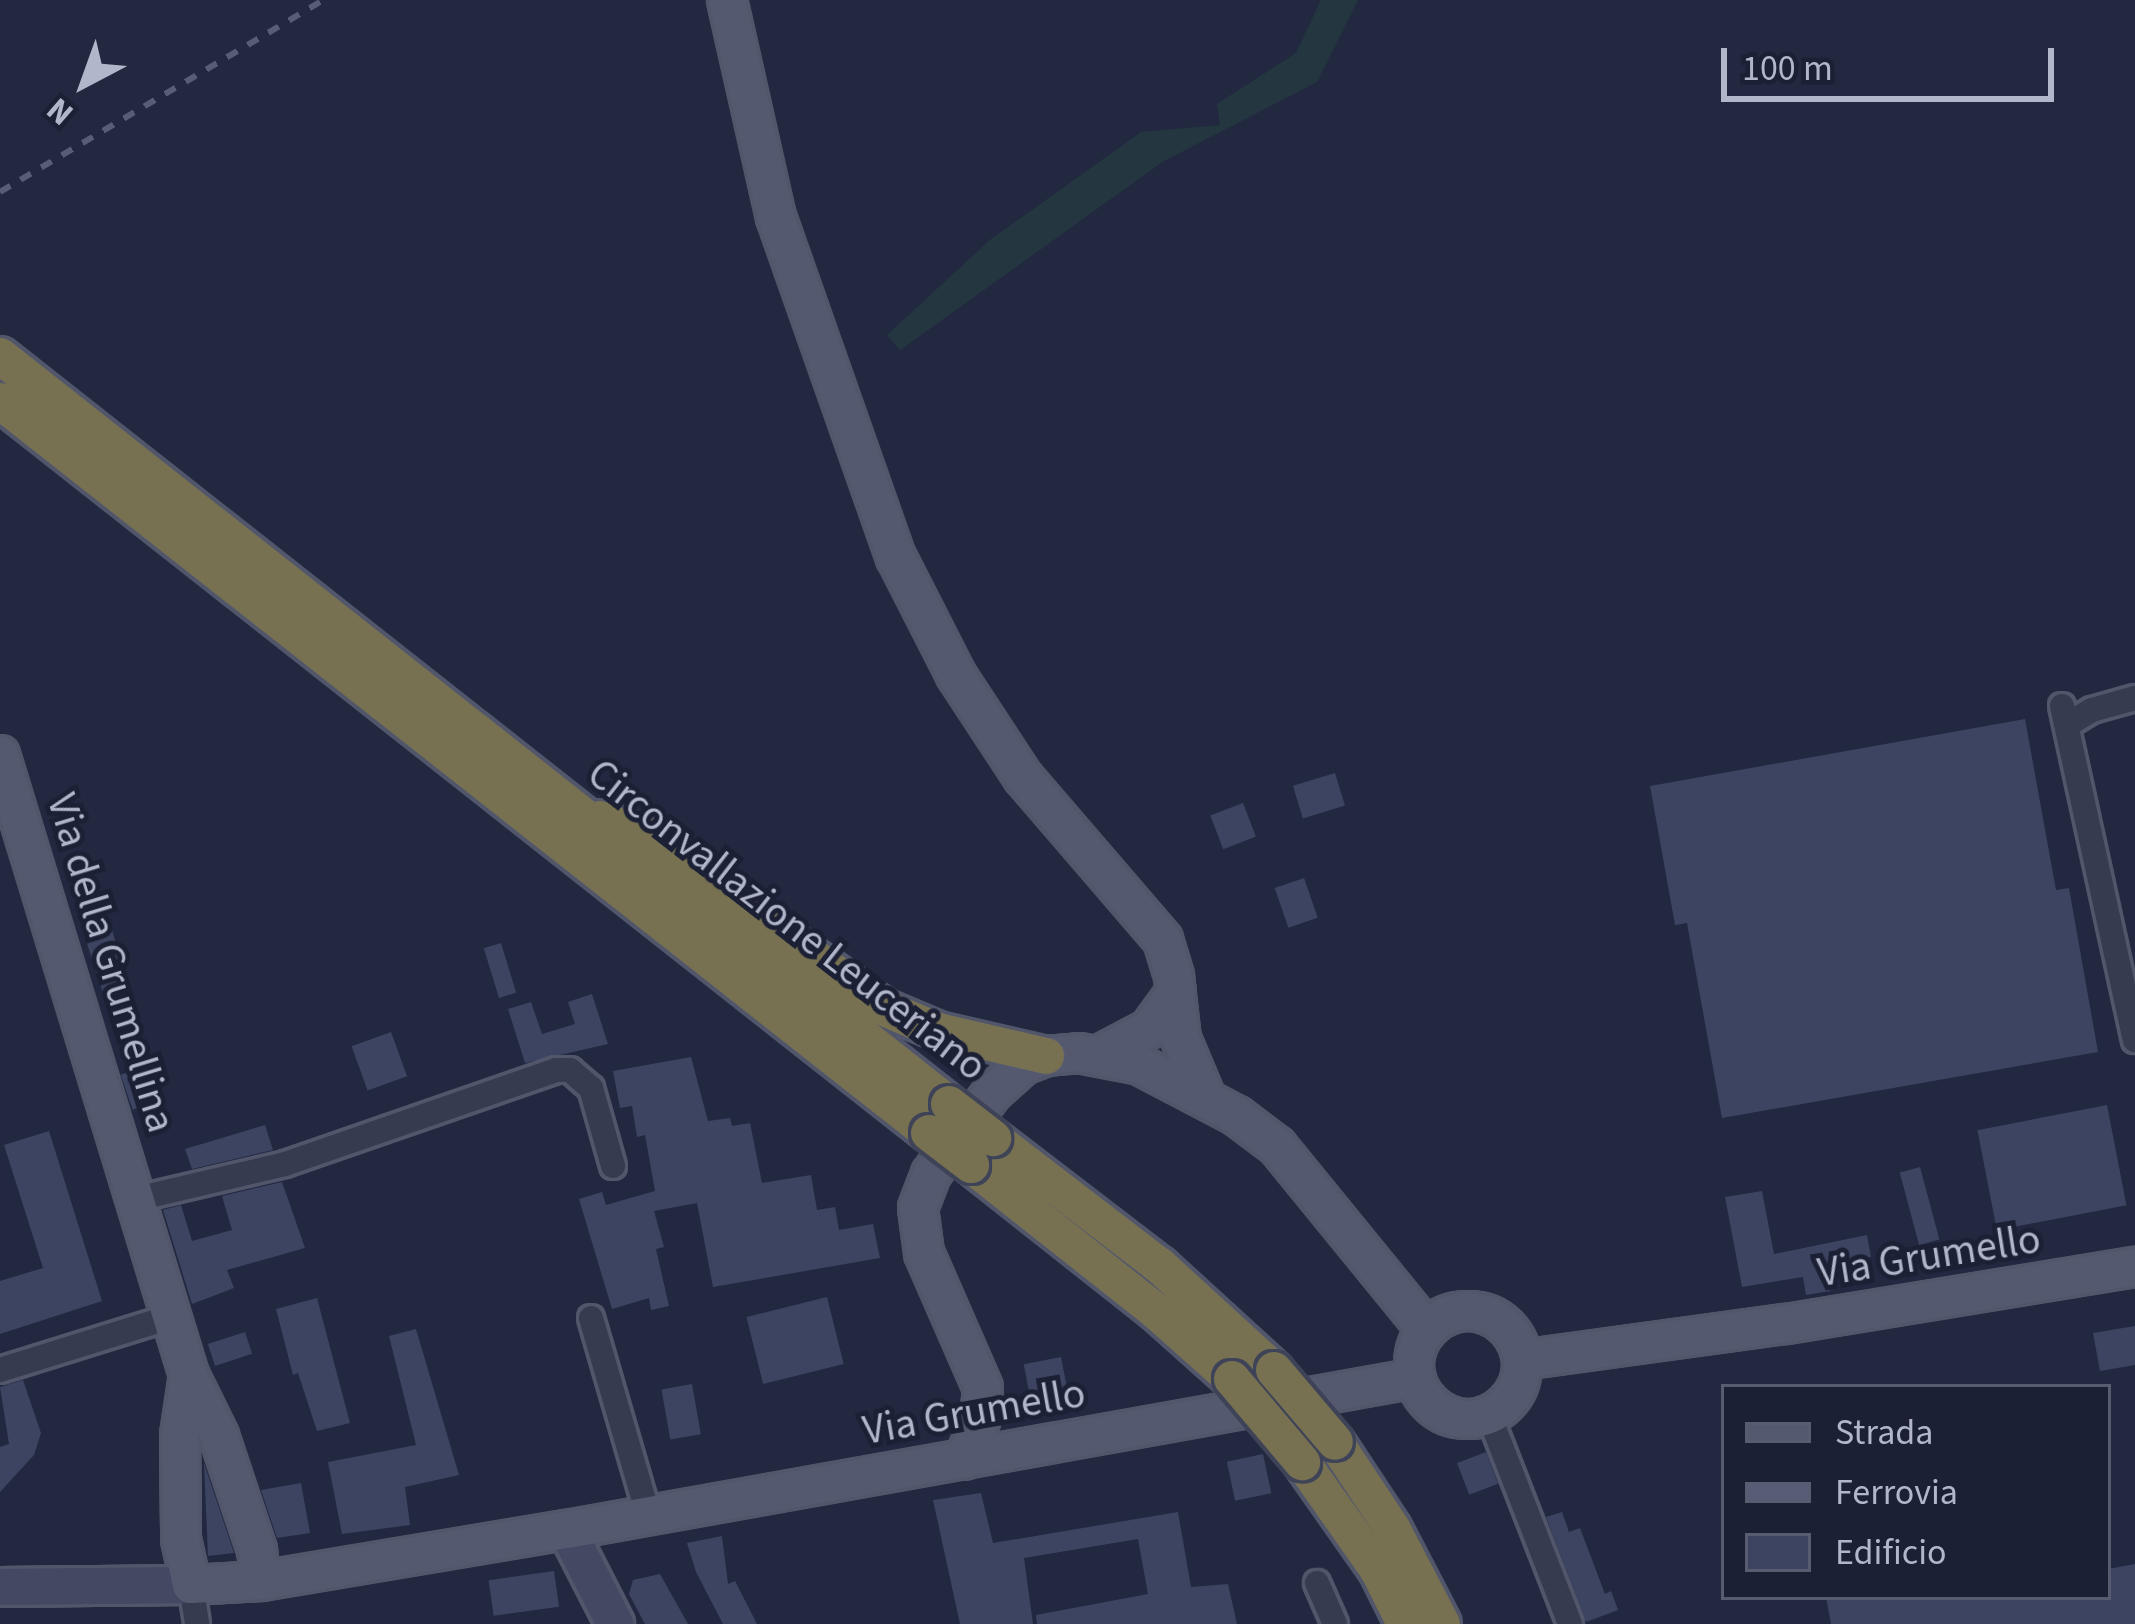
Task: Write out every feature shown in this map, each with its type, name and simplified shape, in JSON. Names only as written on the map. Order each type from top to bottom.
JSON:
[{"type":"highway","name":"Circonvallazione Leuceriano","points":[[0,356],[568,808],[939,1119]]},
{"type":"highway","name":"Circonvallazione Leuceriano","points":[[0,401],[122,500],[939,1119],[1160,1266],[1274,1370],[1334,1442],[1391,1528],[1442,1624]]},
{"type":"highway","points":[[0,425],[83,492],[122,500]]},
{"type":"highway","points":[[568,808],[645,836],[884,1008],[938,1031],[1046,1056]]},
{"type":"highway","name":"Circonvallazione Leuceriano","points":[[982,1151],[1232,1379],[1302,1462],[1378,1570],[1405,1624]]},
{"type":"main road","points":[[727,0],[776,218],[896,557],[956,675],[1023,777],[1163,940],[1181,1039],[1205,1096]]},
{"type":"main road","name":"Via della Grumellina","points":[[0,754],[189,1375],[219,1436],[257,1550],[261,1581]]},
{"type":"main road","points":[[1098,1056],[1149,1029],[1176,992]]},
{"type":"main road","points":[[964,1460],[980,1421],[982,1388],[924,1253],[918,1208],[932,1174],[992,1093],[1022,1065],[1046,1056],[1098,1056],[1153,1070],[1205,1096],[1277,1146],[1426,1330]]},
{"type":"main road","name":"Via Grumello","points":[[1522,1360],[1786,1324],[2135,1267]]},
{"type":"main road","points":[[1453,1313],[1484,1313],[1510,1330],[1522,1360],[1514,1396],[1489,1415],[1459,1418],[1444,1414],[1431,1405],[1415,1378],[1418,1345],[1426,1330],[1453,1313]]},
{"type":"main road","name":"Via della Grumellina","points":[[189,1375],[181,1435],[181,1539],[190,1585]]},
{"type":"main road","name":"Via Grumello","points":[[190,1585],[261,1581],[567,1530],[1415,1378]]},
{"type":"main road","points":[[567,1530],[615,1624]]},
{"type":"main road","points":[[0,1587],[190,1585]]},
{"type":"street","points":[[2135,698],[2064,716],[2135,1040]]},
{"type":"street","name":"Via della Grumellina","points":[[136,1199],[285,1165],[556,1070],[570,1070],[591,1088],[613,1166]]},
{"type":"street","points":[[0,1370],[173,1316]]},
{"type":"street","points":[[591,1318],[648,1514]]},
{"type":"street","points":[[1489,1415],[1570,1624]]},
{"type":"street","points":[[1317,1583],[1335,1624]]},
{"type":"street","points":[[190,1585],[197,1624]]},
{"type":"shaded area","points":[[1321,0],[1358,0],[1317,82],[1164,161],[900,350],[887,335],[991,239],[1141,132],[1220,125],[1217,104],[1296,53]]},
{"type":"building","points":[[2025,719],[2056,890],[2069,888],[2098,1052],[1722,1118],[1687,923],[1675,925],[1650,786]]},
{"type":"building","points":[[1335,773],[1345,806],[1303,818],[1293,786]]},
{"type":"building","points":[[1243,803],[1256,837],[1223,849],[1210,816]]},
{"type":"building","points":[[1304,878],[1318,918],[1288,928],[1275,888]]},
{"type":"building","points":[[109,919],[138,1022],[115,1030],[82,928]]},
{"type":"building","points":[[501,943],[516,993],[499,998],[484,948]]},
{"type":"building","points":[[592,994],[608,1044],[525,1063],[508,1009],[531,1002],[542,1034],[575,1024],[568,1002]]},
{"type":"building","points":[[391,1032],[407,1076],[368,1091],[352,1046]]},
{"type":"building","points":[[691,1057],[708,1121],[730,1118],[732,1126],[750,1123],[762,1183],[811,1175],[817,1210],[835,1207],[839,1230],[873,1224],[880,1258],[713,1287],[697,1203],[654,1211],[664,1247],[656,1249],[669,1306],[651,1310],[649,1298],[612,1309],[579,1199],[602,1192],[606,1205],[655,1191],[645,1135],[637,1137],[632,1106],[620,1108],[613,1071]]},
{"type":"building","points":[[149,1065],[161,1100],[133,1110],[121,1075]]},
{"type":"building","points":[[2107,1105],[2126,1205],[1997,1230],[1977,1130]]},
{"type":"building","points":[[265,1125],[273,1150],[192,1169],[185,1149]]},
{"type":"building","points":[[49,1131],[102,1301],[0,1334],[0,1281],[43,1268],[4,1145]]},
{"type":"building","points":[[1920,1167],[1939,1239],[1919,1245],[1900,1172]]},
{"type":"building","points":[[282,1182],[305,1248],[227,1270],[234,1288],[192,1304],[163,1210],[181,1205],[192,1241],[232,1230],[222,1196]]},
{"type":"building","points":[[1762,1191],[1774,1254],[1867,1235],[1871,1257],[1825,1265],[1830,1291],[1806,1295],[1803,1277],[1742,1287],[1725,1197]]},
{"type":"building","points":[[827,1297],[844,1364],[763,1384],[746,1317]]},
{"type":"building","points":[[317,1298],[350,1423],[317,1431],[298,1373],[293,1375],[276,1309]]},
{"type":"building","points":[[2135,1326],[2135,1365],[2100,1371],[2093,1333]]},
{"type":"building","points":[[416,1329],[459,1475],[405,1487],[410,1525],[342,1534],[328,1462],[416,1445],[389,1336]]},
{"type":"building","points":[[245,1332],[252,1354],[215,1366],[208,1344]]},
{"type":"building","points":[[1061,1357],[1067,1389],[1030,1397],[1024,1364]]},
{"type":"building","points":[[23,1380],[41,1433],[34,1455],[0,1492],[0,1447],[9,1444],[0,1387]]},
{"type":"building","points":[[692,1384],[701,1434],[670,1440],[661,1389]]},
{"type":"building","points":[[1486,1452],[1498,1484],[1469,1495],[1457,1463]]},
{"type":"building","points":[[1263,1454],[1271,1493],[1235,1501],[1227,1462]]},
{"type":"building","points":[[204,1463],[234,1553],[208,1556]]},
{"type":"building","points":[[301,1483],[310,1533],[277,1538],[261,1490]]},
{"type":"building","points":[[981,1493],[993,1543],[1178,1512],[1191,1587],[1228,1584],[1237,1624],[1037,1624],[1036,1615],[1148,1594],[1138,1539],[1024,1558],[1033,1624],[960,1624],[933,1500]]},
{"type":"building","points":[[1562,1512],[1569,1532],[1580,1528],[1605,1594],[1611,1591],[1618,1610],[1586,1622],[1546,1517]]},
{"type":"building","points":[[722,1536],[728,1584],[735,1581],[757,1624],[723,1624],[696,1572],[687,1543]]},
{"type":"building","points":[[2135,1564],[2135,1624],[1831,1624],[1827,1600],[2111,1600],[2111,1568]]},
{"type":"building","points":[[554,1571],[559,1607],[494,1616],[489,1580]]},
{"type":"building","points":[[660,1574],[688,1624],[645,1624],[629,1594],[633,1580]]},
{"type":"railway","points":[[0,192],[324,0]]}]
